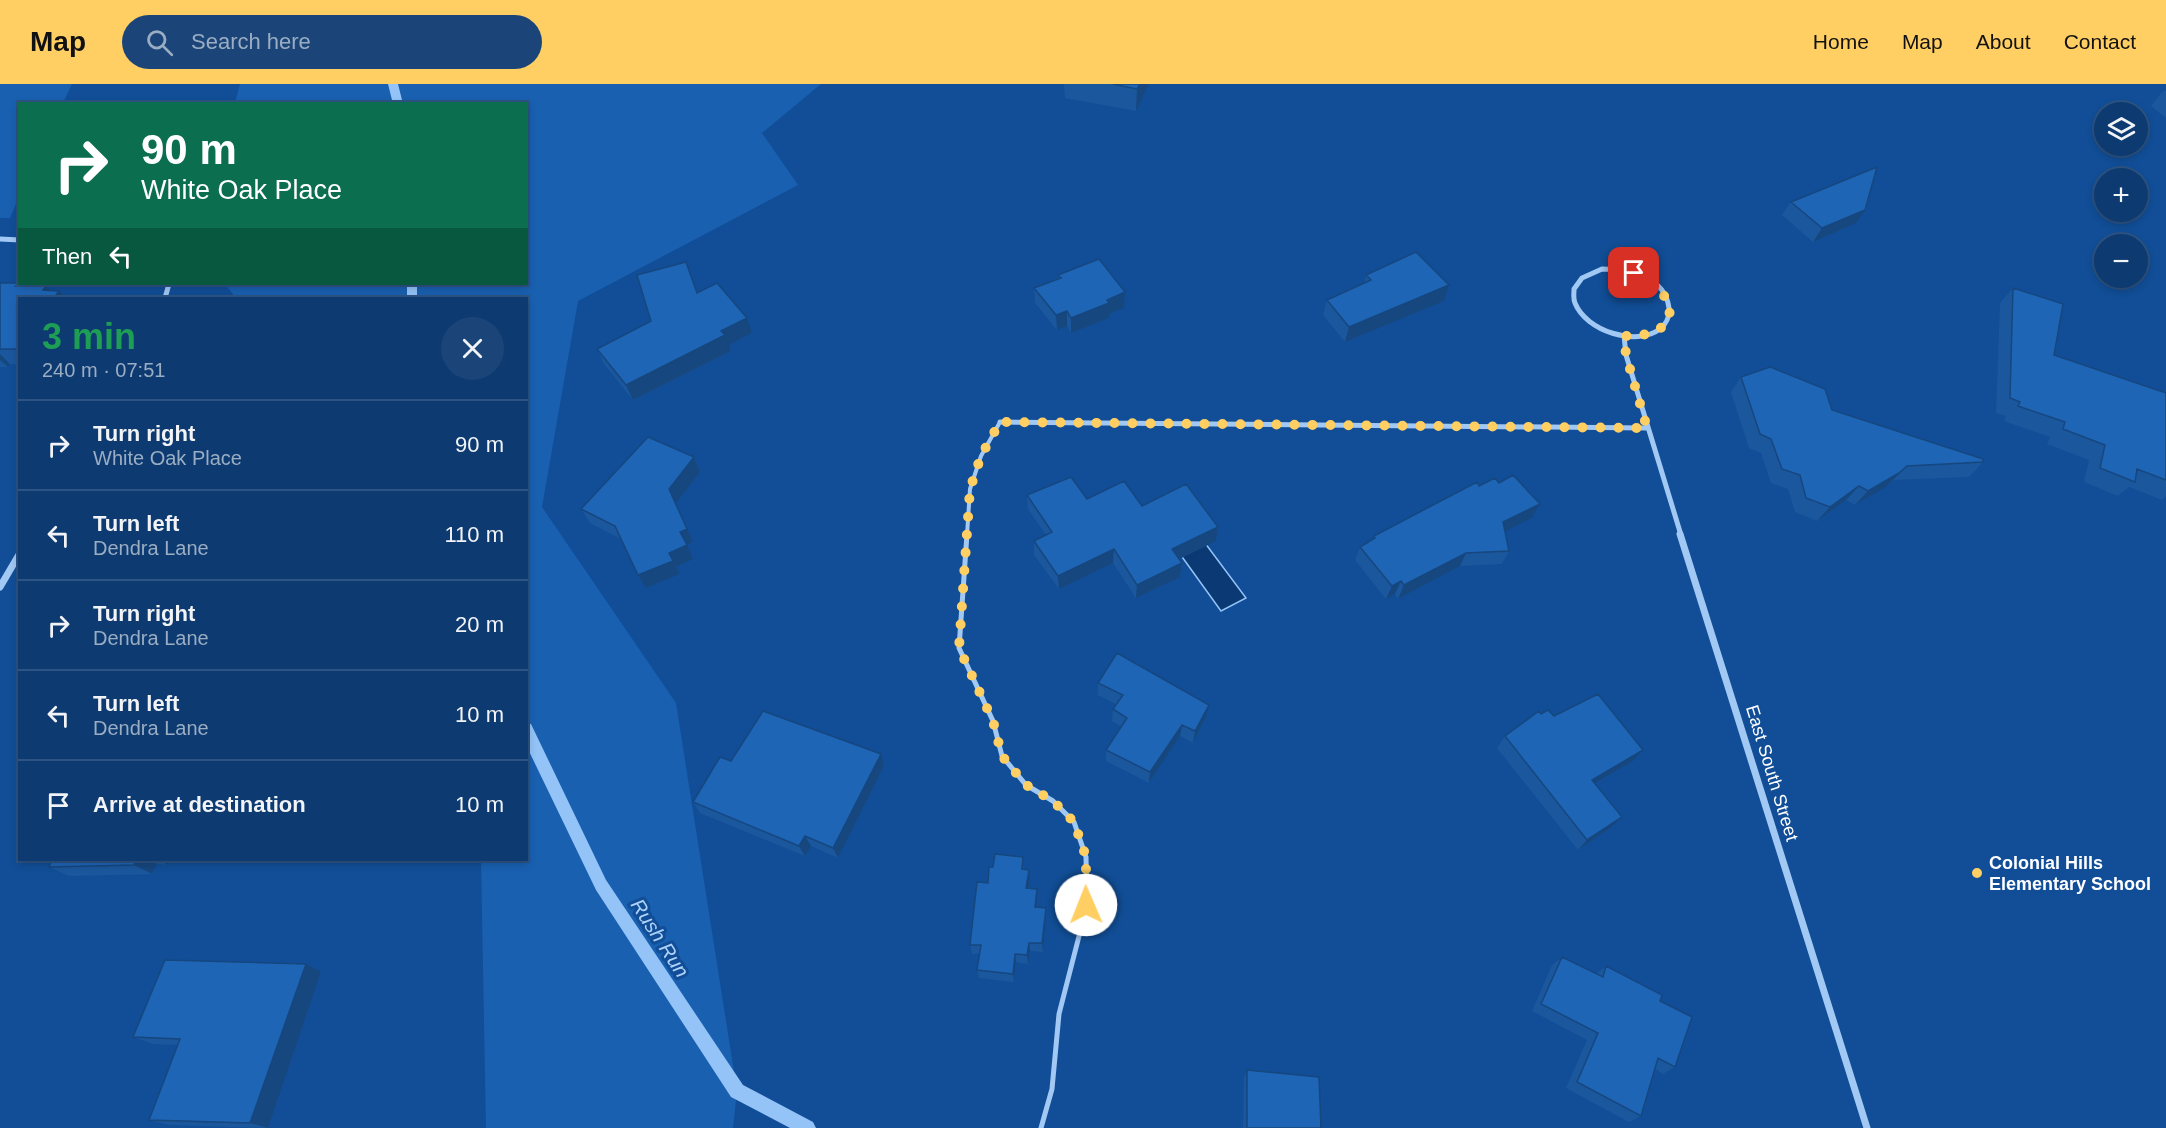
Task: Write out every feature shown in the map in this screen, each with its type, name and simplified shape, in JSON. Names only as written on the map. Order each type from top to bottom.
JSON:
[{"type":"street","points":[[0,239],[18,240]]},
{"type":"street","points":[[1618,269],[1634,273],[1649,280],[1661,290],[1668,300],[1670,310],[1668,320],[1662,328],[1638,337],[1624,336],[1596,327],[1577,309],[1573,299],[1573,289],[1579,279],[1588,272],[1618,269]]},
{"type":"street","name":"East South Street","points":[[1624,336],[1626,355],[1647,428],[1867,1128]]},
{"type":"street","points":[[1000,422],[1647,428]]},
{"type":"street","points":[[0,587],[18,556]]},
{"type":"lane","points":[[1000,422],[981,456],[970,489],[959,648],[993,721],[1002,756],[1026,785],[1053,801],[1074,822],[1086,857],[1086,905],[1059,1014],[1052,1089],[1041,1128]]},
{"type":"shaded area","points":[[0,84],[72,84],[63,102],[18,102],[18,199],[10,218],[0,218]]},
{"type":"shaded area","points":[[240,84],[821,84],[762,133],[798,185],[578,301],[542,507],[676,703],[737,1091],[733,1128],[486,1128],[481,861],[528,861],[528,297],[235,297],[226,285],[528,285],[528,102],[235,102]]},
{"type":"shaded area","points":[[1205,543],[1246,598],[1221,611],[1180,554]]},
{"type":"building","points":[[1113,84],[1140,84],[1137,89]]},
{"type":"building","points":[[1877,167],[1865,210],[1822,228],[1791,202]]},
{"type":"building","points":[[1416,252],[1449,285],[1349,327],[1327,300],[1371,280],[1366,275]]},
{"type":"building","points":[[1099,259],[1125,292],[1107,300],[1109,303],[1071,318],[1067,311],[1056,315],[1034,288],[1061,278],[1058,275]]},
{"type":"building","points":[[686,262],[697,293],[717,283],[747,318],[721,331],[725,335],[626,385],[597,349],[651,321],[637,275]]},
{"type":"building","points":[[0,283],[18,283],[16,286],[46,286],[43,290],[59,291],[55,297],[18,297],[18,349],[0,349]]},
{"type":"building","points":[[2013,288],[2063,304],[2054,355],[2166,393],[2166,480],[2137,469],[2135,482],[2100,468],[2105,445],[2063,429],[2065,422],[2018,406],[2020,402],[2010,398]]},
{"type":"building","points":[[1770,367],[1825,389],[1832,410],[1983,459],[1983,462],[1907,466],[1868,491],[1859,486],[1830,507],[1806,498],[1800,475],[1782,469],[1771,439],[1760,434],[1741,377]]},
{"type":"building","points":[[648,437],[694,457],[669,489],[687,529],[680,532],[687,545],[669,553],[673,561],[638,575],[615,526],[581,509]]},
{"type":"building","points":[[1513,475],[1540,504],[1503,522],[1509,551],[1466,553],[1404,585],[1401,581],[1392,586],[1360,547],[1375,538],[1374,536],[1477,482],[1479,486],[1495,478],[1499,483]]},
{"type":"building","points":[[1071,477],[1087,499],[1124,481],[1142,506],[1186,484],[1218,527],[1172,549],[1182,563],[1137,585],[1114,549],[1058,576],[1034,541],[1052,532],[1027,495]]},
{"type":"building","points":[[1117,653],[1209,705],[1195,731],[1182,725],[1150,772],[1106,750],[1127,718],[1113,709],[1123,695],[1098,683]]},
{"type":"building","points":[[1598,694],[1643,750],[1592,780],[1622,817],[1587,840],[1505,736],[1539,711],[1541,714],[1548,710],[1554,716]]},
{"type":"building","points":[[763,711],[881,754],[833,848],[805,836],[799,846],[693,802],[720,757],[731,761]]},
{"type":"building","points":[[995,854],[1023,857],[1022,869],[1029,870],[1026,888],[1037,889],[1035,907],[1046,908],[1042,943],[1029,943],[1027,955],[1015,954],[1013,974],[977,970],[981,945],[970,945],[977,882],[988,883],[989,867],[993,867]]},
{"type":"building","points":[[52,861],[136,861],[134,865],[49,867]]},
{"type":"building","points":[[1562,957],[1603,977],[1606,966],[1662,995],[1660,1001],[1692,1017],[1675,1067],[1658,1058],[1641,1116],[1577,1082],[1598,1033],[1541,1004]]},
{"type":"building","points":[[165,960],[306,964],[250,1123],[149,1120],[180,1039],[133,1037]]},
{"type":"building","points":[[1247,1070],[1319,1077],[1321,1128],[1247,1128]]},
{"type":"waterway","name":"Rush Run","points":[[393,84],[398,102]]},
{"type":"waterway","name":"Rush Run","points":[[412,285],[412,297]]},
{"type":"waterway","name":"Rush Run","points":[[528,733],[601,885],[737,1091],[807,1128]]},
{"type":"place","name":"Colonial Hills Elementary School","points":[[1977,873]]},
{"type":"route","points":[[1086,905],[1086,857],[1074,822],[1053,801],[1026,785],[1002,756],[993,721],[959,648],[970,489],[981,456],[1000,422],[1647,428],[1626,355],[1624,336],[1638,337],[1662,328],[1668,320],[1670,310],[1668,300],[1661,290],[1649,280],[1634,273]]}]
